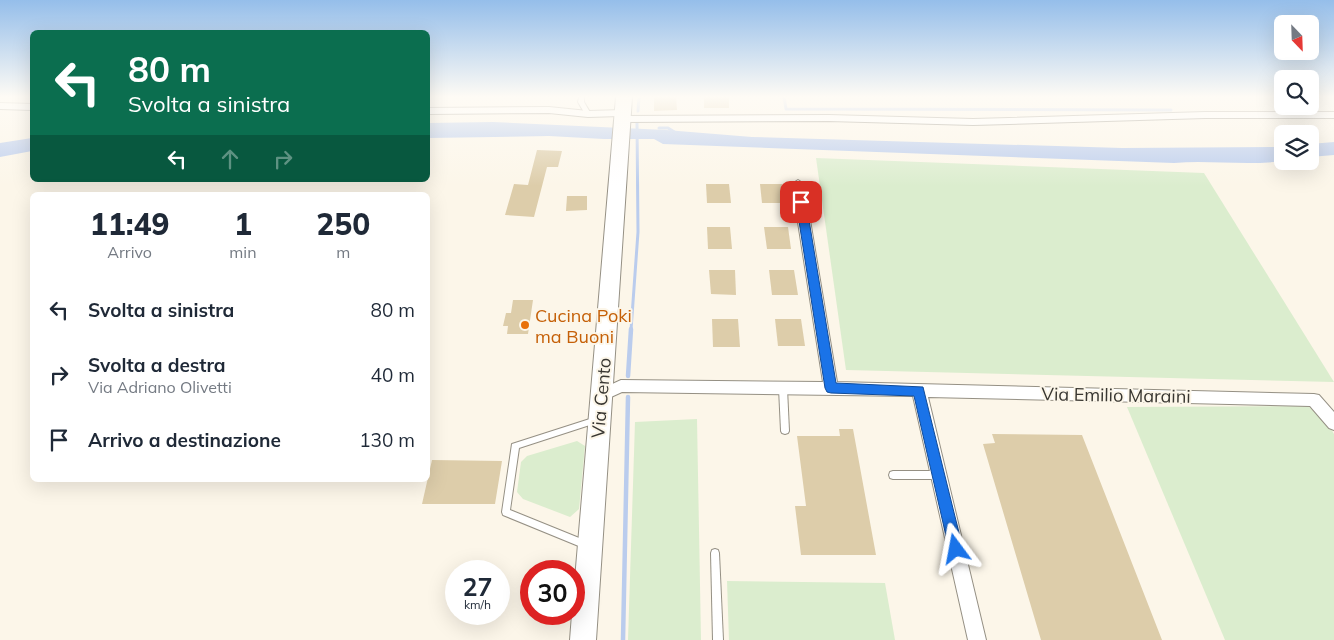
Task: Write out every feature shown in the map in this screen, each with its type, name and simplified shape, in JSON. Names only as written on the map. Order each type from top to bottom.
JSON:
[{"type":"main road","name":"Via Cento","points":[[583,640],[600,396],[622,127]]},
{"type":"street","points":[[798,184],[831,388]]},
{"type":"street","name":"Via Emilio Maraini","points":[[600,396],[621,386],[831,388],[1314,400],[1334,423]]},
{"type":"street","points":[[919,390],[977,640]]},
{"type":"lane","points":[[783,388],[785,432]]},
{"type":"lane","points":[[590,546],[506,512],[515,446],[599,419]]},
{"type":"lane","points":[[892,475],[938,476]]},
{"type":"lane","points":[[715,553],[718,640]]},
{"type":"green space","points":[[816,158],[1204,173],[1334,382],[846,370]]},
{"type":"green space","points":[[1308,406],[1328,424],[1334,434],[1334,640],[1225,640],[1127,407]]},
{"type":"green space","points":[[697,419],[701,640],[628,640],[635,422]]},
{"type":"green space","points":[[577,441],[585,446],[579,509],[570,517],[523,499],[517,492],[521,462],[527,456]]},
{"type":"green space","points":[[727,581],[885,583],[895,640],[729,640]]},
{"type":"water","points":[[430,127],[598,127],[752,137],[1122,148],[1274,147],[1274,162],[1174,163],[663,144],[654,139],[549,136],[430,138]]},
{"type":"water","points":[[30,138],[30,151],[0,157],[0,143]]},
{"type":"water","points":[[1334,142],[1334,155],[1319,156],[1319,143]]},
{"type":"building","points":[[537,150],[562,151],[558,167],[547,167],[534,217],[505,215],[514,184],[528,185]]},
{"type":"building","points":[[706,184],[729,184],[731,203],[707,203]]},
{"type":"building","points":[[760,184],[782,184],[785,203],[762,203]]},
{"type":"building","points":[[567,196],[587,196],[587,210],[566,211]]},
{"type":"building","points":[[707,227],[730,227],[732,249],[708,249]]},
{"type":"building","points":[[764,227],[788,227],[791,249],[767,249]]},
{"type":"building","points":[[709,270],[735,270],[736,295],[711,294]]},
{"type":"building","points":[[769,270],[794,270],[798,295],[772,295]]},
{"type":"building","points":[[513,300],[533,300],[528,334],[507,334],[508,326],[503,326],[506,313],[511,313]]},
{"type":"building","points":[[712,319],[738,319],[740,347],[713,347]]},
{"type":"building","points":[[775,319],[801,319],[805,346],[778,346]]},
{"type":"building","points":[[839,429],[853,429],[876,555],[801,555],[795,506],[806,506],[797,436],[840,436]]},
{"type":"building","points":[[992,434],[1082,435],[1162,640],[1041,640],[983,444],[995,443]]},
{"type":"building","points":[[432,460],[502,461],[495,504],[422,504],[427,482],[430,482]]},
{"type":"waterway","points":[[631,330],[638,232],[637,127]]},
{"type":"waterway","points":[[659,128],[668,128],[676,133]]},
{"type":"waterway","points":[[628,376],[631,329]]},
{"type":"waterway","points":[[623,640],[628,397]]},
{"type":"place","name":"Cucina Poki ma Buoni","points":[[525,325]]},
{"type":"route","points":[[801,202],[831,388],[919,390],[956,549]]}]
